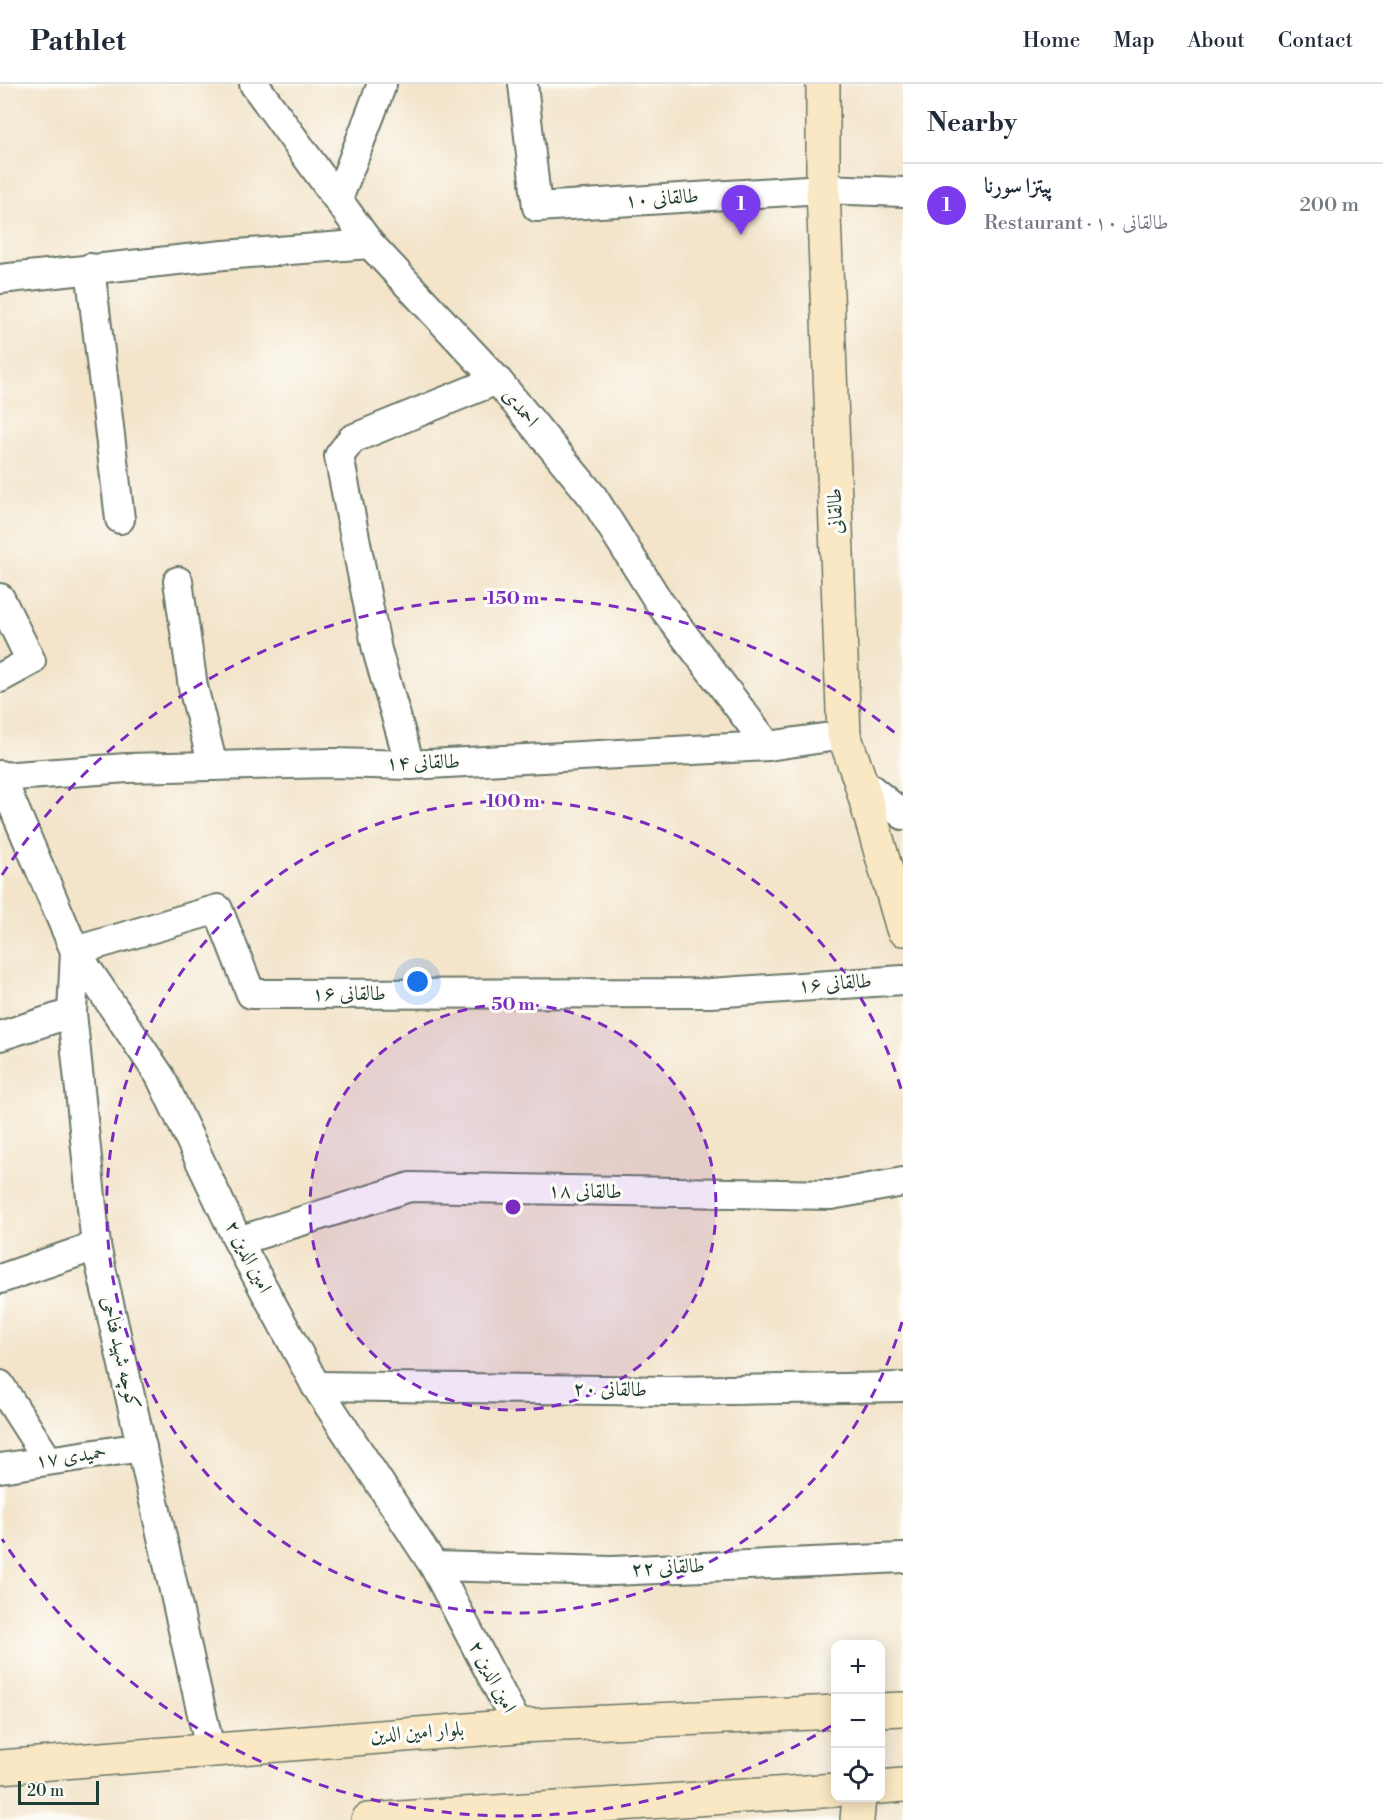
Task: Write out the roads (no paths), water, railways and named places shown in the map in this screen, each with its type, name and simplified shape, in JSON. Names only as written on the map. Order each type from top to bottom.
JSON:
[{"type":"main road","name":"طالقانی","points":[[823,84],[824,189],[844,735],[860,780],[903,929]]},
{"type":"main road","points":[[885,1710],[903,1709]]},
{"type":"main road","name":"بلوار امین الدین","points":[[0,1767],[518,1726],[831,1712]]},
{"type":"main road","points":[[885,1787],[903,1785]]},
{"type":"main road","points":[[368,1820],[766,1807],[831,1791]]},
{"type":"main road","points":[[857,1820],[859,1802]]},
{"type":"street","name":"احمدی","points":[[254,84],[370,244],[497,380],[593,496],[659,602],[768,746]]},
{"type":"street","points":[[338,199],[382,84]]},
{"type":"street","name":"طالقانی ۱۰","points":[[523,84],[537,207],[824,189],[903,192]]},
{"type":"street","points":[[0,279],[90,268],[370,244]]},
{"type":"street","points":[[90,268],[120,519]]},
{"type":"street","points":[[410,765],[377,650],[339,456],[352,439],[497,380]]},
{"type":"street","points":[[178,581],[193,687],[213,766]]},
{"type":"street","points":[[0,598],[31,661],[0,678]]},
{"type":"street","name":"طالقانی ۱۴","points":[[0,776],[127,768],[332,763],[410,765],[768,746],[844,735]]},
{"type":"street","name":"امین الدین ۲","points":[[0,776],[75,951],[160,1076],[238,1241],[316,1386],[434,1566],[518,1726]]},
{"type":"street","points":[[860,780],[903,815]]},
{"type":"street","name":"طالقانی ۱۶","points":[[75,951],[218,909],[251,994],[710,993],[903,980]]},
{"type":"street","name":"کوچه شهید فتاحی","points":[[75,951],[72,1013],[96,1246],[210,1749]]},
{"type":"street","points":[[0,1036],[72,1013]]},
{"type":"street","name":"طالقانی ۱۸","points":[[238,1241],[410,1187],[831,1195],[903,1182]]},
{"type":"street","points":[[0,1278],[96,1246]]},
{"type":"street","points":[[0,1385],[48,1460]]},
{"type":"street","name":"طالقانی ۲۰","points":[[316,1386],[669,1391],[903,1388]]},
{"type":"street","name":"حمیدی ۱۷","points":[[0,1468],[142,1447]]},
{"type":"street","name":"طالقانی ۲۲","points":[[434,1566],[612,1570],[903,1558]]},
{"type":"place","name":"پیتزا سورنا","points":[[741,235]]}]
